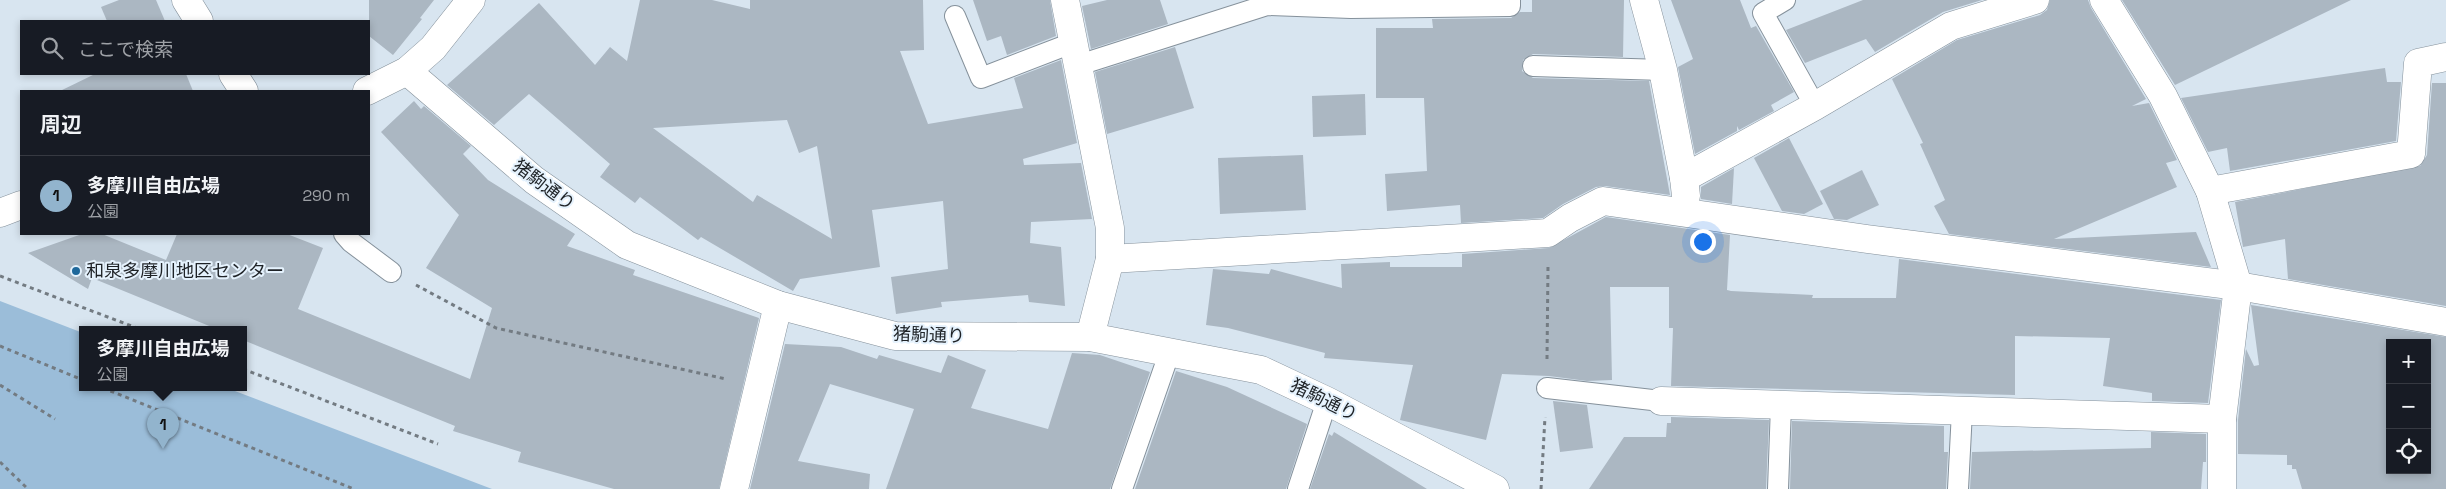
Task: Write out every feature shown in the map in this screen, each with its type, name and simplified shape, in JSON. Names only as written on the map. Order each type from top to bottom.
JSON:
[{"type":"street","points":[[186,0],[199,20]]},
{"type":"street","points":[[369,90],[407,71],[433,48],[471,0]]},
{"type":"street","points":[[1065,0],[1110,228],[1110,259],[1090,337]]},
{"type":"street","points":[[1644,0],[1663,70],[1684,178],[1687,212]]},
{"type":"street","points":[[1684,178],[1815,106],[1952,26],[2035,0]]},
{"type":"street","points":[[2104,0],[2162,96],[2210,191],[2238,286],[2222,418],[2222,489]]},
{"type":"street","points":[[2210,191],[2411,154],[2418,63],[2446,57]]},
{"type":"street","name":"猪駒通り","points":[[407,71],[534,180],[627,245],[778,305],[895,336],[1090,337],[1261,370],[1327,401],[1496,489]]},
{"type":"street","points":[[234,75],[243,90]]},
{"type":"street","points":[[1110,259],[1548,233],[1570,218],[1603,201],[1867,239],[2238,286],[2446,322]]},
{"type":"street","points":[[0,213],[20,205]]},
{"type":"street","points":[[734,489],[757,386],[778,305]]},
{"type":"street","points":[[1661,401],[2222,418]]},
{"type":"lane","points":[[955,16],[980,78],[1267,5],[1351,8],[1510,6],[1510,0]]},
{"type":"lane","points":[[1784,0],[1764,13],[1815,106]]},
{"type":"lane","points":[[1533,66],[1663,70]]},
{"type":"lane","points":[[345,235],[351,242],[391,272]]},
{"type":"lane","points":[[1122,489],[1170,351]]},
{"type":"lane","points":[[1547,388],[1661,401]]},
{"type":"lane","points":[[1298,489],[1327,401]]},
{"type":"lane","points":[[1778,489],[1781,405]]},
{"type":"lane","points":[[1958,489],[1962,411]]},
{"type":"path","points":[[1541,489],[1547,388],[1548,233]]},
{"type":"path","points":[[391,272],[496,328],[757,386]]},
{"type":"path","points":[[0,276],[131,326]]},
{"type":"path","points":[[0,346],[79,378]]},
{"type":"path","points":[[247,371],[438,444]]},
{"type":"path","points":[[0,385],[55,418]]},
{"type":"path","points":[[110,391],[354,489]]},
{"type":"path","points":[[0,462],[28,489]]},
{"type":"shaded area","points":[[0,301],[79,331],[79,391],[235,391],[492,489],[0,489]]},
{"type":"building","points":[[119,0],[156,0],[165,20],[107,20],[101,7]]},
{"type":"building","points":[[369,0],[434,0],[420,18],[422,19],[393,55],[370,37]]},
{"type":"building","points":[[640,0],[712,0],[750,9],[750,0],[923,0],[924,50],[900,51],[928,124],[1023,108],[1014,78],[1061,60],[1077,143],[1023,159],[1024,165],[1081,163],[1092,219],[1031,222],[1030,243],[1061,247],[1065,306],[1029,302],[1028,295],[941,302],[942,307],[896,314],[891,277],[948,269],[943,201],[872,210],[880,267],[800,279],[793,291],[701,237],[698,240],[640,197],[635,203],[600,177],[610,164],[529,94],[494,125],[447,85],[539,3],[595,65],[610,47],[627,61]],"holes":[[[787,120],[799,153],[817,146],[832,239],[757,195],[753,202],[653,128]]]},
{"type":"building","points":[[973,0],[1050,0],[1056,36],[1007,55],[1001,36],[987,41]]},
{"type":"building","points":[[1107,0],[1160,0],[1168,24],[1091,49],[1082,6]]},
{"type":"building","points":[[1532,0],[1624,0],[1623,57],[1533,54],[1523,60],[1522,71],[1533,78],[1649,81],[1670,195],[1605,186],[1596,187],[1563,204],[1543,218],[1461,223],[1460,205],[1387,211],[1385,174],[1427,171],[1424,98],[1376,98],[1376,28],[1433,28],[1432,19],[1511,18],[1520,12],[1532,12]]},
{"type":"building","points":[[1671,0],[1740,0],[1751,28],[1756,26],[1794,92],[1771,105],[1774,111],[1739,130],[1737,126],[1737,131],[1695,154],[1678,67],[1693,59]]},
{"type":"building","points":[[1863,0],[1982,0],[1943,12],[1875,52],[1866,39],[1805,63],[1786,30]]},
{"type":"building","points":[[2050,0],[2088,0],[2146,99],[2132,106],[2149,103],[2177,160],[2166,163],[2177,187],[2054,239],[2196,232],[2211,267],[1949,234],[1934,206],[1945,200],[1920,144],[1923,143],[1892,79],[1957,40],[2040,15],[2047,10]]},
{"type":"building","points":[[2122,0],[2351,0],[2175,85]]},
{"type":"building","points":[[1175,47],[1194,108],[1107,134],[1095,72]]},
{"type":"building","points":[[2385,68],[2387,82],[2401,82],[2396,141],[2230,171],[2227,148],[2208,152],[2181,98]]},
{"type":"building","points":[[93,75],[186,75],[193,90],[62,90]]},
{"type":"building","points":[[2432,83],[2446,83],[2446,306],[2288,279],[2285,239],[2243,247],[2235,202],[2420,166],[2427,155]]},
{"type":"building","points":[[1365,94],[1366,135],[1313,137],[1312,96]]},
{"type":"building","points":[[414,101],[421,109],[424,106],[471,146],[463,154],[488,180],[575,234],[567,246],[635,270],[633,275],[759,318],[719,489],[614,489],[518,462],[521,452],[453,431],[455,426],[247,342],[247,326],[209,326],[92,278],[88,289],[28,253],[79,235],[104,235],[166,260],[177,235],[290,235],[323,248],[298,309],[470,379],[492,308],[426,268],[459,215],[381,132]]},
{"type":"building","points":[[1789,138],[1823,204],[1804,214],[1782,211],[1754,158]]},
{"type":"building","points":[[1303,155],[1306,210],[1220,214],[1218,158]]},
{"type":"building","points":[[1734,168],[1732,204],[1701,199],[1701,187]]},
{"type":"building","points":[[1862,170],[1879,205],[1847,220],[1834,219],[1820,191]]},
{"type":"building","points":[[1606,217],[1730,235],[1727,290],[1731,291],[1813,295],[1812,298],[1896,298],[1899,259],[2221,300],[2208,403],[2152,401],[2152,393],[2103,386],[2110,338],[2015,336],[2015,395],[1671,386],[1673,328],[1669,328],[1669,287],[1610,287],[1612,380],[1587,381],[1549,376],[1502,374],[1486,440],[1400,420],[1413,365],[1324,358],[1325,353],[1228,328],[1206,325],[1213,269],[1269,274],[1271,269],[1342,288],[1341,264],[1390,262],[1390,267],[1462,267],[1462,254],[1549,248]]},
{"type":"building","points":[[2251,305],[2446,337],[2446,489],[2302,489],[2296,469],[2292,469],[2292,465],[2287,465],[2287,455],[2238,454],[2238,420],[2246,349],[2254,366],[2259,365]]},
{"type":"building","points":[[785,344],[841,347],[877,359],[879,355],[941,373],[948,355],[986,370],[971,408],[1048,429],[1072,353],[1100,355],[1150,372],[1110,489],[886,489],[914,409],[830,384],[798,461],[870,474],[869,489],[750,489]]},
{"type":"building","points":[[1176,371],[1227,387],[1307,424],[1286,489],[1135,489]]},
{"type":"building","points":[[1553,401],[1587,405],[1593,448],[1560,452]]},
{"type":"building","points":[[1671,417],[1769,420],[1766,489],[1589,489],[1624,437],[1666,437],[1667,423],[1671,423]]},
{"type":"building","points":[[1792,421],[1944,426],[1944,452],[1948,452],[1946,489],[1790,489]]},
{"type":"building","points":[[1334,432],[1427,489],[1310,489],[1329,434],[1332,436]]},
{"type":"building","points":[[2151,432],[2206,434],[2206,462],[2203,462],[2201,489],[1970,489],[1972,452],[2151,448]]},
{"type":"place","name":"和泉多摩川地区センター","points":[[76,271]]},
{"type":"place","name":"多摩川自由広場","points":[[163,449]]}]
